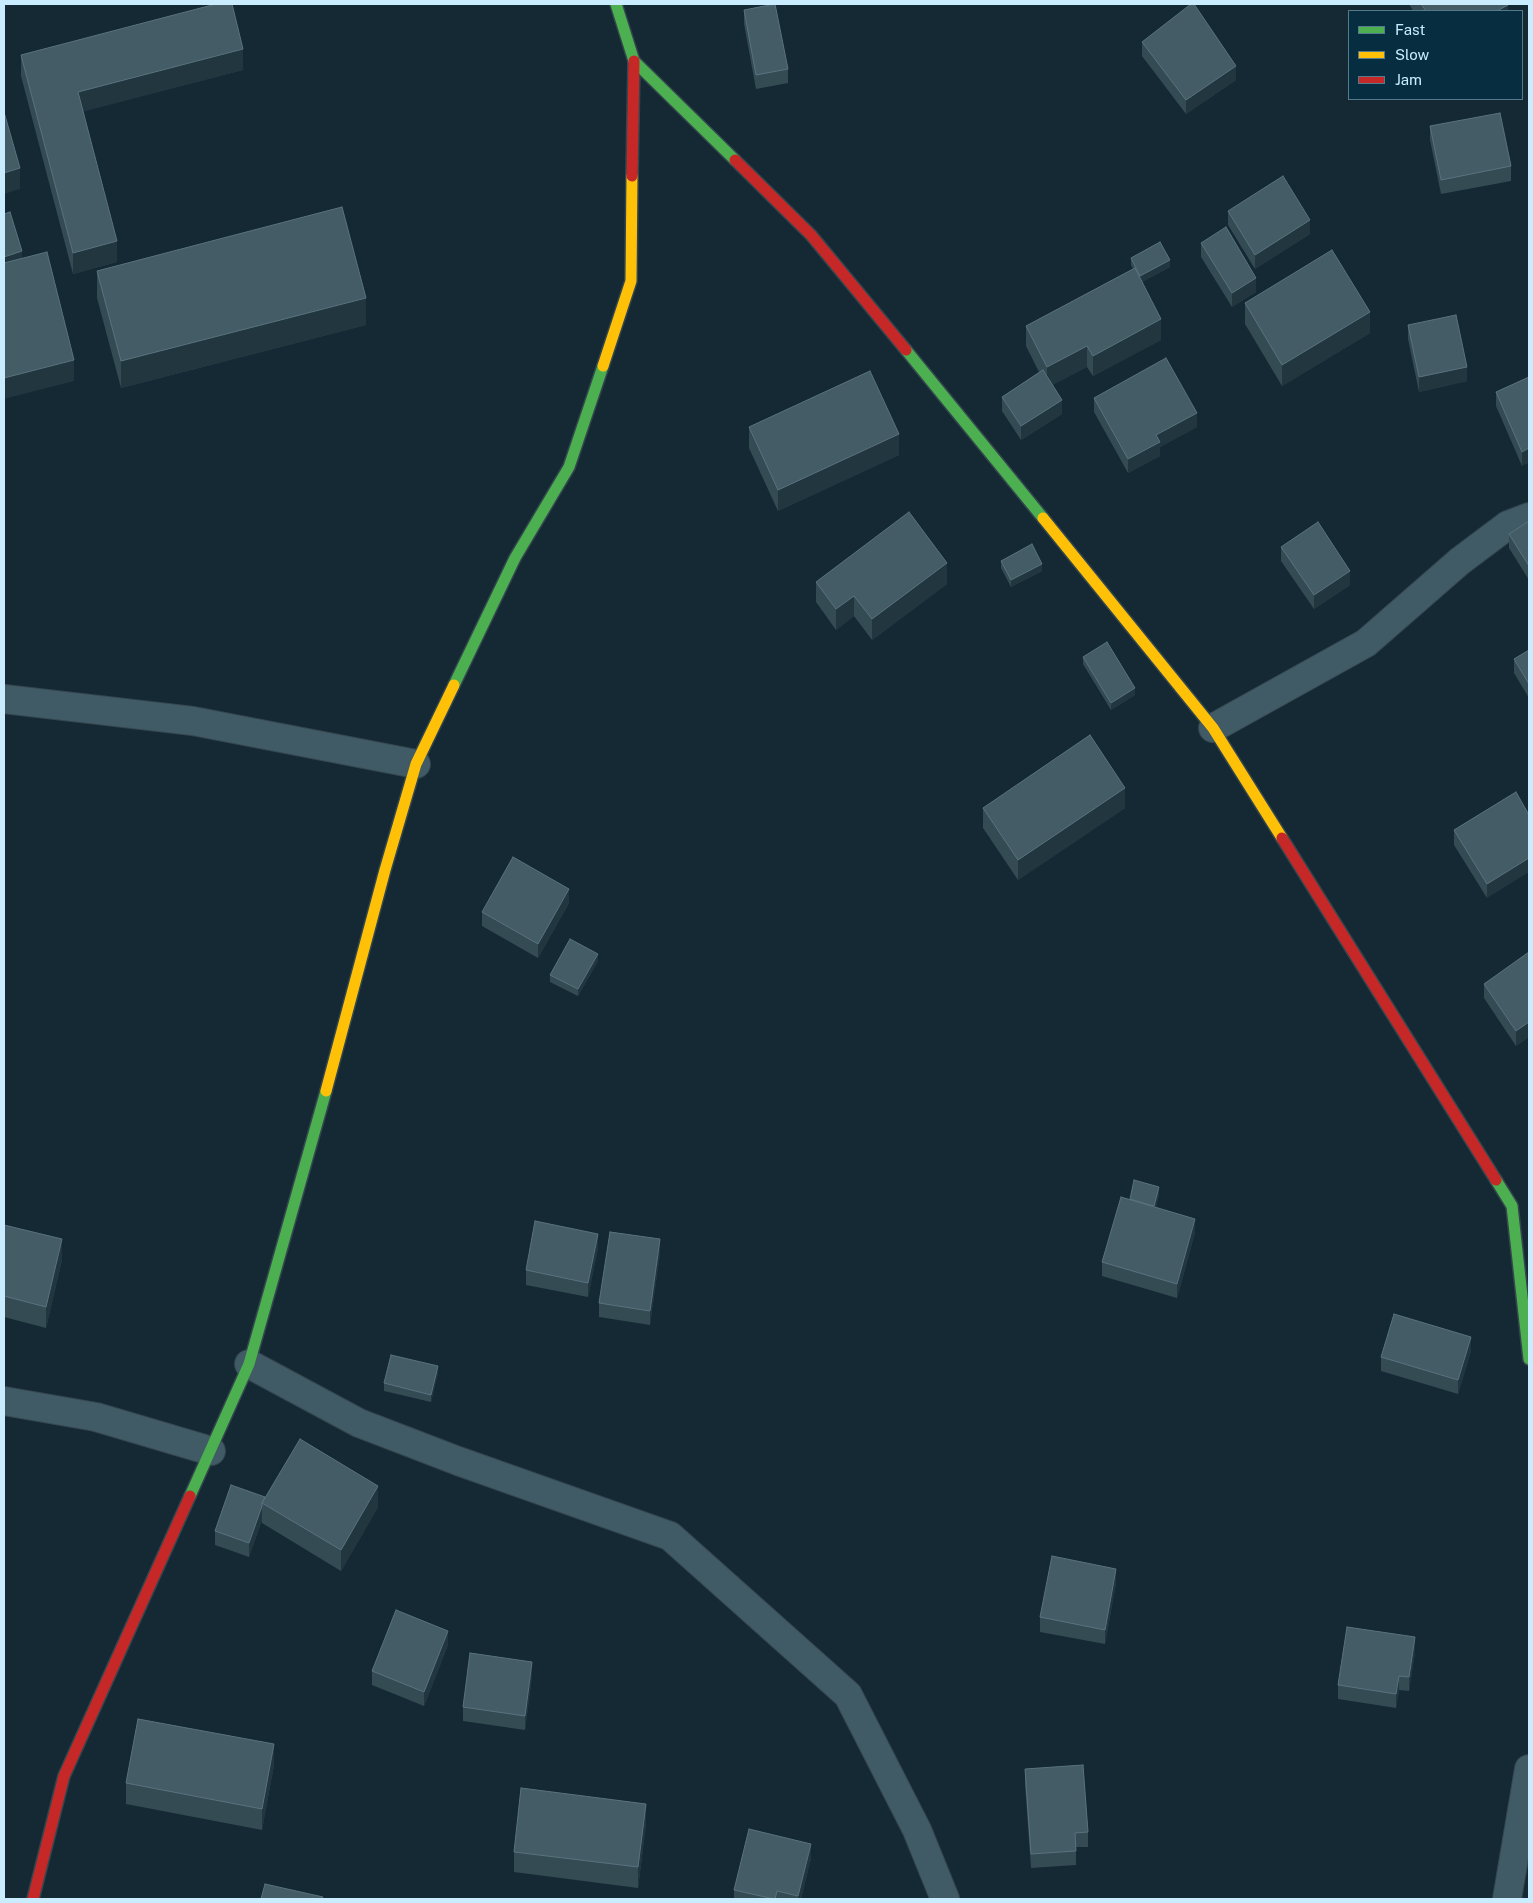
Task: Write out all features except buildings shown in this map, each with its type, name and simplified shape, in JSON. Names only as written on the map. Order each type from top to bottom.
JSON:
[{"type":"street","points":[[33,1899],[64,1776],[249,1364],[416,764],[515,558],[569,467],[631,281],[634,61],[616,4]]},
{"type":"street","points":[[634,61],[811,235],[1094,579],[1213,728],[1521,1210],[1529,1359]]},
{"type":"street","points":[[1213,728],[1366,643],[1460,561],[1508,525],[1529,517]]},
{"type":"street","points":[[4,699],[193,721],[416,764]]},
{"type":"street","points":[[249,1364],[359,1423],[458,1461],[670,1536],[848,1695],[917,1830],[945,1899]]},
{"type":"street","points":[[4,1401],[96,1417],[211,1451]]},
{"type":"street","points":[[1507,1899],[1529,1769]]},
{"type":"traffic: fast","points":[[616,4],[634,61],[735,160]]},
{"type":"traffic: fast","points":[[906,350],[1043,518]]},
{"type":"traffic: fast","points":[[454,685],[515,558],[569,467],[603,366]]},
{"type":"traffic: fast","points":[[190,1496],[249,1364],[326,1091]]},
{"type":"traffic: fast","points":[[1496,1180],[1512,1206],[1529,1359]]},
{"type":"traffic: slow","points":[[603,366],[631,281],[632,176]]},
{"type":"traffic: slow","points":[[1043,518],[1213,728],[1282,838]]},
{"type":"traffic: slow","points":[[326,1091],[385,870],[416,764],[454,685]]},
{"type":"traffic: jam","points":[[632,176],[634,61]]},
{"type":"traffic: jam","points":[[735,160],[811,235],[906,350]]},
{"type":"traffic: jam","points":[[1282,838],[1496,1180]]},
{"type":"traffic: jam","points":[[33,1899],[64,1776],[190,1496]]}]
